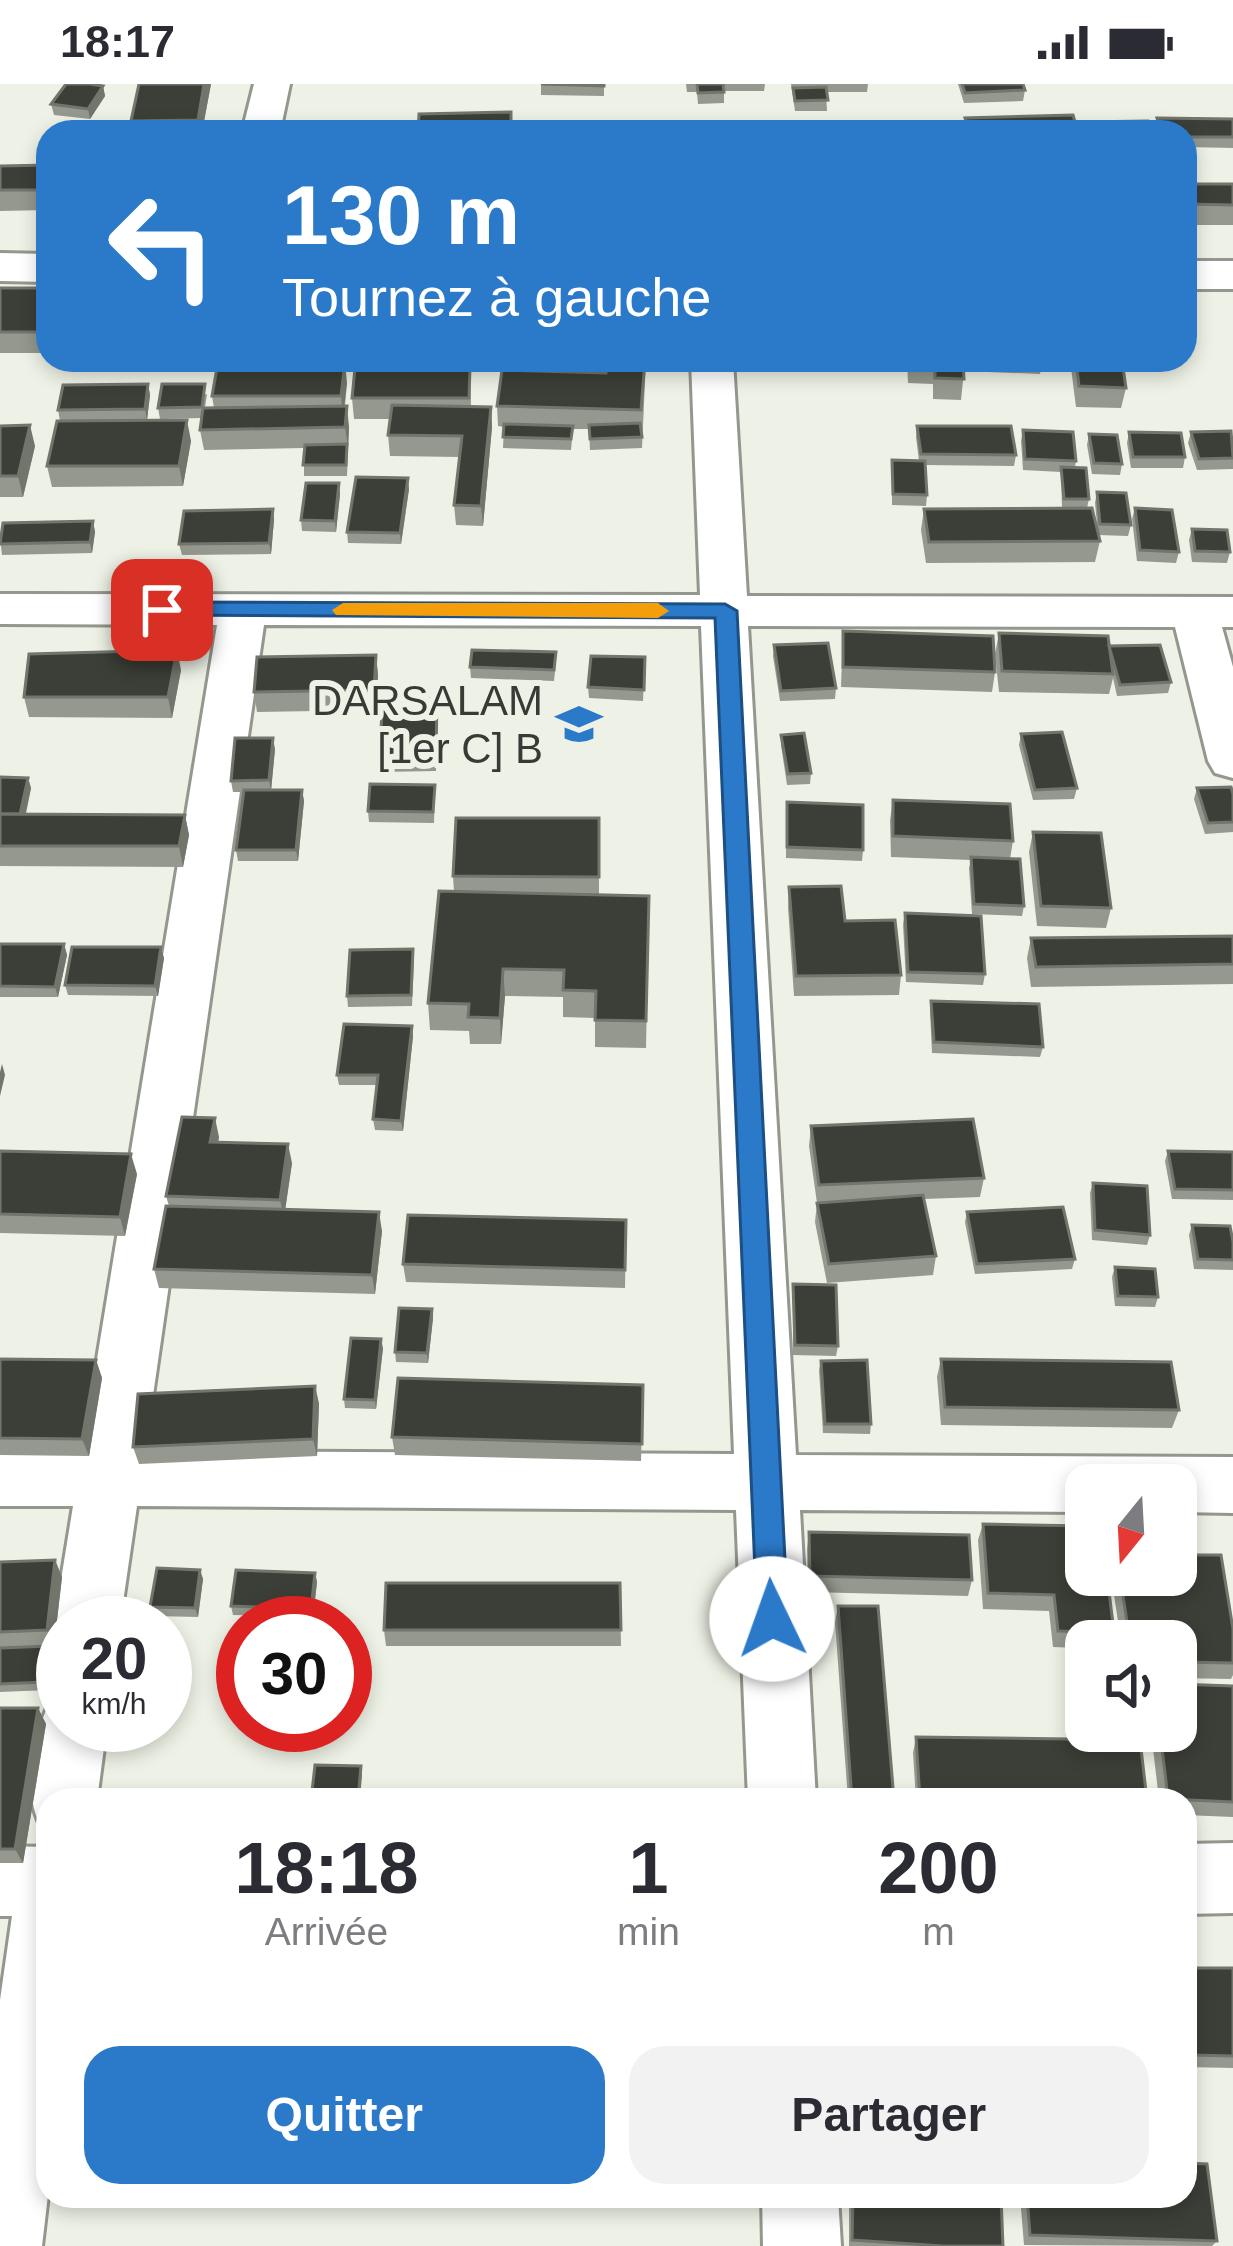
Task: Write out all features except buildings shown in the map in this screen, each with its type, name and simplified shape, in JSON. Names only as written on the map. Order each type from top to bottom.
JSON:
[{"type":"street","points":[[264,120],[272,84]]},
{"type":"street","points":[[0,267],[36,268]]},
{"type":"street","points":[[1197,275],[1233,275]]},
{"type":"street","points":[[713,372],[781,1788]]},
{"type":"street","points":[[0,609],[1214,612],[1233,760]]},
{"type":"street","points":[[91,1596],[243,610]]},
{"type":"street","points":[[0,1478],[1233,1485]]},
{"type":"street","points":[[65,1788],[69,1752]]},
{"type":"street","points":[[1197,1879],[1233,1878]]},
{"type":"street","points":[[0,1881],[36,1882]]},
{"type":"street","points":[[3,2246],[36,2001]]},
{"type":"street","points":[[800,2208],[802,2246]]},
{"type":"slow traffic","points":[[343,610],[658,611]]},
{"type":"place","name":"DARSALAM [1er C] B","points":[[579,724]]},
{"type":"route","points":[[162,610],[725,611],[772,1619]]}]
